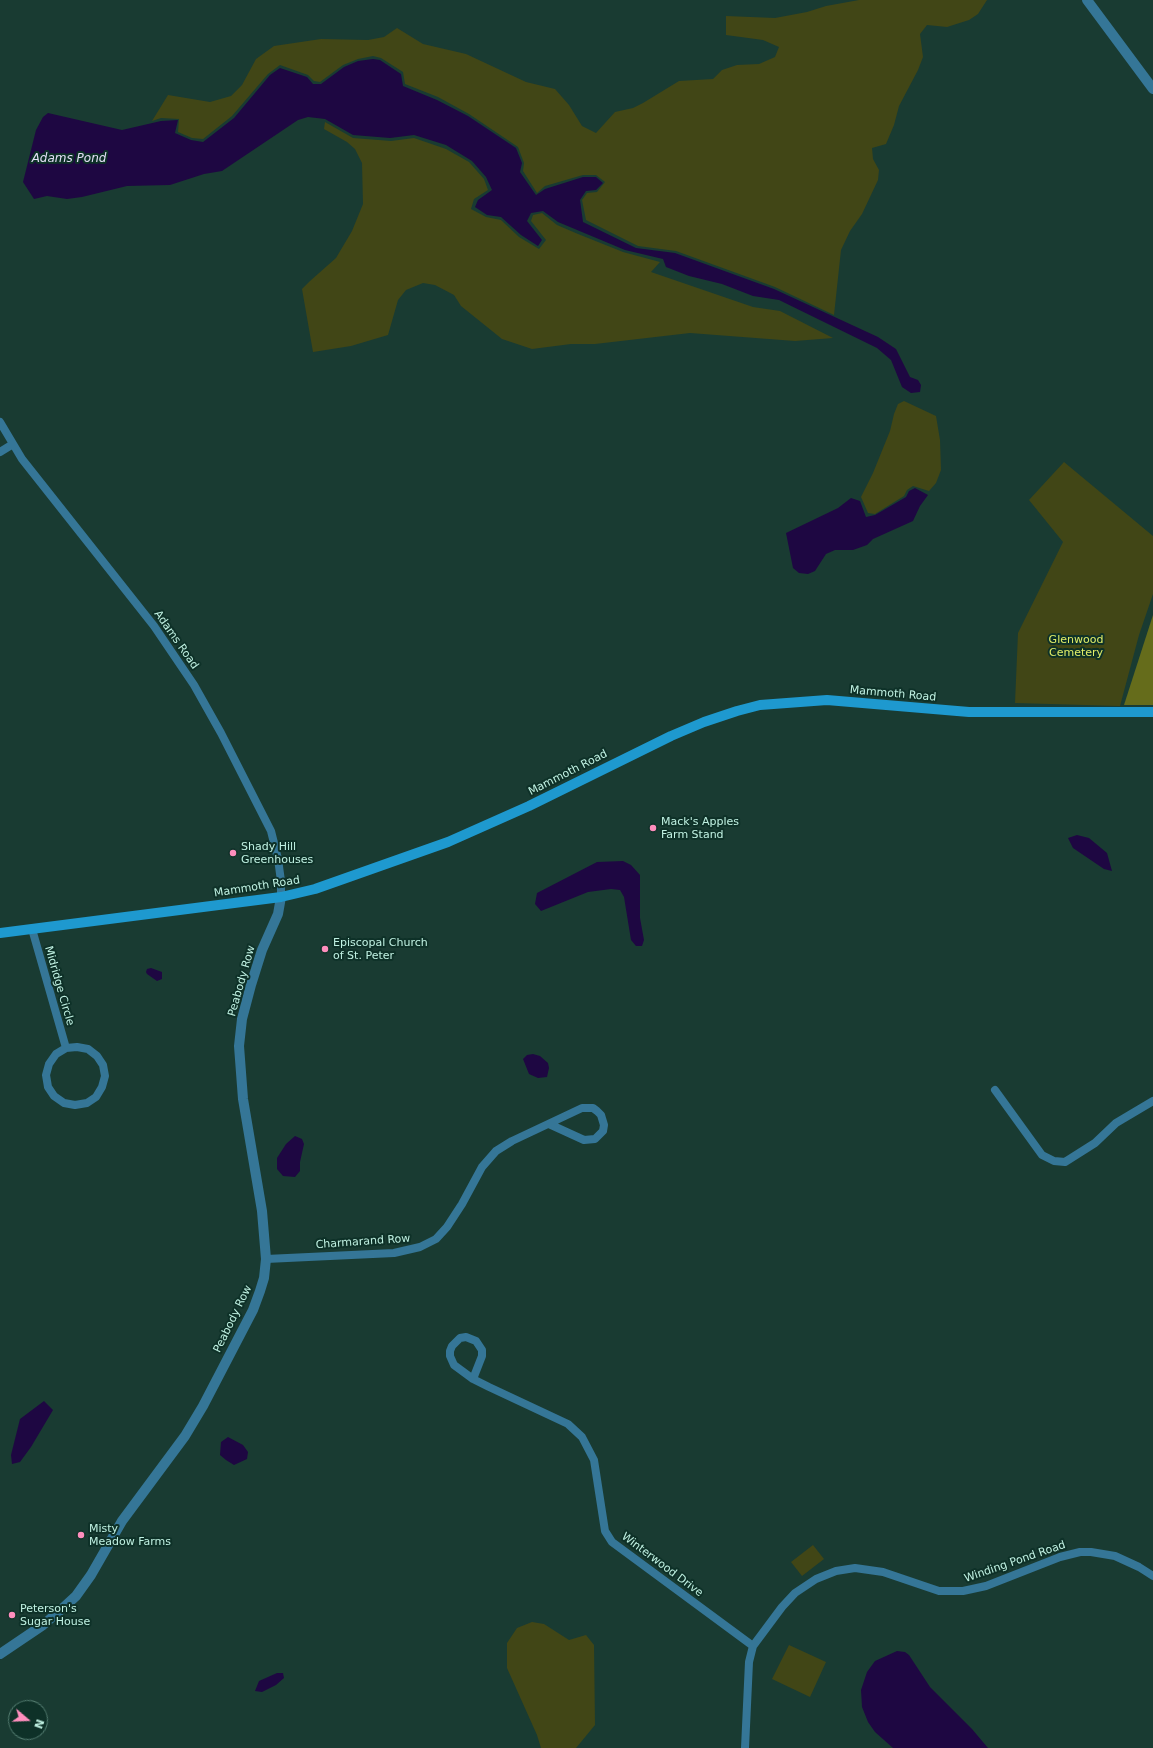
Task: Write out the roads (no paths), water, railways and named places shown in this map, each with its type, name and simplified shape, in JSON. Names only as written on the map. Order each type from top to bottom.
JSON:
[{"type":"main road","name":"Mammoth Road","points":[[0,933],[281,897],[334,883],[448,842],[529,806],[671,736],[737,710],[760,705],[828,700],[969,712],[1153,712]]},
{"type":"street","points":[[1087,0],[1153,89]]},
{"type":"street","name":"Adams Road","points":[[0,422],[43,488],[154,626],[194,685],[221,733],[271,831],[278,859],[281,897]]},
{"type":"street","points":[[0,452],[13,444]]},
{"type":"street","name":"Peabody Row","points":[[0,1654],[43,1625],[76,1596],[91,1575],[122,1521],[185,1436],[203,1406],[253,1310],[264,1278],[266,1259],[262,1211],[241,1081],[239,1046],[242,1019],[251,984],[262,950],[278,914],[281,897]]},
{"type":"street","name":"Midridge Circle","points":[[32,929],[66,1048]]},
{"type":"street","points":[[66,1048],[82,1048],[93,1052],[100,1060],[104,1071],[104,1082],[100,1092],[92,1100],[81,1105],[64,1103],[54,1096],[48,1087],[46,1075],[49,1064],[56,1054],[66,1048]]},
{"type":"street","points":[[995,1090],[1042,1156],[1054,1161],[1065,1162],[1095,1143],[1116,1123],[1153,1101]]},
{"type":"street","name":"Charmarand Row","points":[[266,1259],[394,1253],[420,1248],[436,1239],[447,1227],[462,1204],[482,1167],[496,1151],[512,1141],[582,1108],[588,1107],[598,1111],[604,1125],[603,1131],[595,1139],[584,1140],[549,1124]]},
{"type":"street","name":"Winterwood Drive","points":[[473,1379],[482,1356],[482,1350],[476,1341],[466,1337],[460,1338],[452,1346],[450,1356],[454,1365],[473,1379],[559,1419],[575,1429],[587,1444],[594,1460],[600,1505],[608,1537],[628,1554],[753,1646]]},
{"type":"street","name":"Winding Pond Road","points":[[745,1748],[749,1662],[753,1646],[794,1593],[816,1578],[847,1569],[864,1569],[883,1572],[934,1590],[957,1591],[986,1586],[1060,1557],[1080,1552],[1091,1552],[1115,1556],[1140,1567],[1153,1576]]},
{"type":"water","name":"Adams Pond","points":[[373,59],[380,60],[401,74],[403,86],[437,100],[468,116],[516,148],[522,163],[520,172],[536,195],[545,189],[583,177],[596,177],[603,183],[596,190],[586,191],[580,200],[583,222],[636,248],[675,253],[774,289],[878,337],[896,349],[910,377],[918,380],[921,385],[920,392],[911,393],[902,387],[891,360],[877,348],[779,300],[753,296],[722,284],[689,276],[666,267],[663,259],[625,250],[558,222],[543,211],[531,213],[527,221],[542,240],[538,246],[521,235],[501,217],[487,215],[475,207],[478,200],[492,190],[486,177],[472,161],[446,145],[414,135],[390,138],[353,135],[325,119],[308,117],[298,120],[222,171],[204,174],[170,185],[127,186],[82,197],[67,199],[47,196],[34,199],[23,182],[36,130],[43,117],[48,113],[122,130],[161,121],[178,120],[175,133],[191,140],[203,142],[234,118],[270,75],[280,68],[307,77],[313,84],[321,84],[344,67],[358,61]]},
{"type":"water","points":[[915,488],[928,495],[920,506],[913,521],[873,539],[867,545],[853,550],[835,550],[826,554],[815,571],[808,574],[799,573],[793,568],[786,533],[838,508],[851,498],[860,501],[866,517],[875,515],[906,497],[909,491]]},
{"type":"water","points":[[1077,835],[1089,838],[1107,853],[1112,871],[1104,869],[1073,848],[1068,838]]},
{"type":"water","points":[[623,861],[631,865],[640,875],[640,918],[644,940],[642,946],[636,946],[631,940],[624,897],[620,890],[611,889],[588,892],[541,911],[535,904],[537,893],[597,862]]},
{"type":"water","points":[[151,968],[162,972],[162,979],[157,981],[147,974],[147,969]]},
{"type":"water","points":[[533,1054],[540,1056],[548,1063],[549,1068],[547,1077],[538,1078],[529,1074],[523,1059],[527,1055]]},
{"type":"water","points":[[295,1136],[302,1139],[304,1144],[300,1162],[300,1171],[295,1177],[283,1176],[277,1169],[277,1158],[286,1144]]},
{"type":"water","points":[[44,1401],[53,1410],[31,1447],[20,1462],[12,1464],[11,1455],[20,1419]]},
{"type":"water","points":[[228,1437],[243,1445],[248,1452],[247,1459],[234,1465],[220,1455],[221,1442]]},
{"type":"water","points":[[897,1651],[905,1652],[909,1655],[930,1687],[972,1729],[988,1748],[893,1748],[875,1732],[868,1722],[862,1707],[861,1690],[867,1672],[875,1661]]},
{"type":"water","points":[[277,1673],[283,1673],[284,1678],[276,1685],[262,1692],[255,1691],[259,1681]]},
{"type":"place","name":"Mack's Apples Farm Stand","points":[[653,828]]},
{"type":"place","name":"Shady Hill Greenhouses","points":[[233,853]]},
{"type":"place","name":"Episcopal Church of St. Peter","points":[[325,949]]},
{"type":"place","name":"Misty Meadow Farms","points":[[81,1535]]},
{"type":"place","name":"Peterson's Sugar House","points":[[12,1615]]},
{"type":"park label","name":"Glenwood Cemetery","points":[[1076,646]]}]
